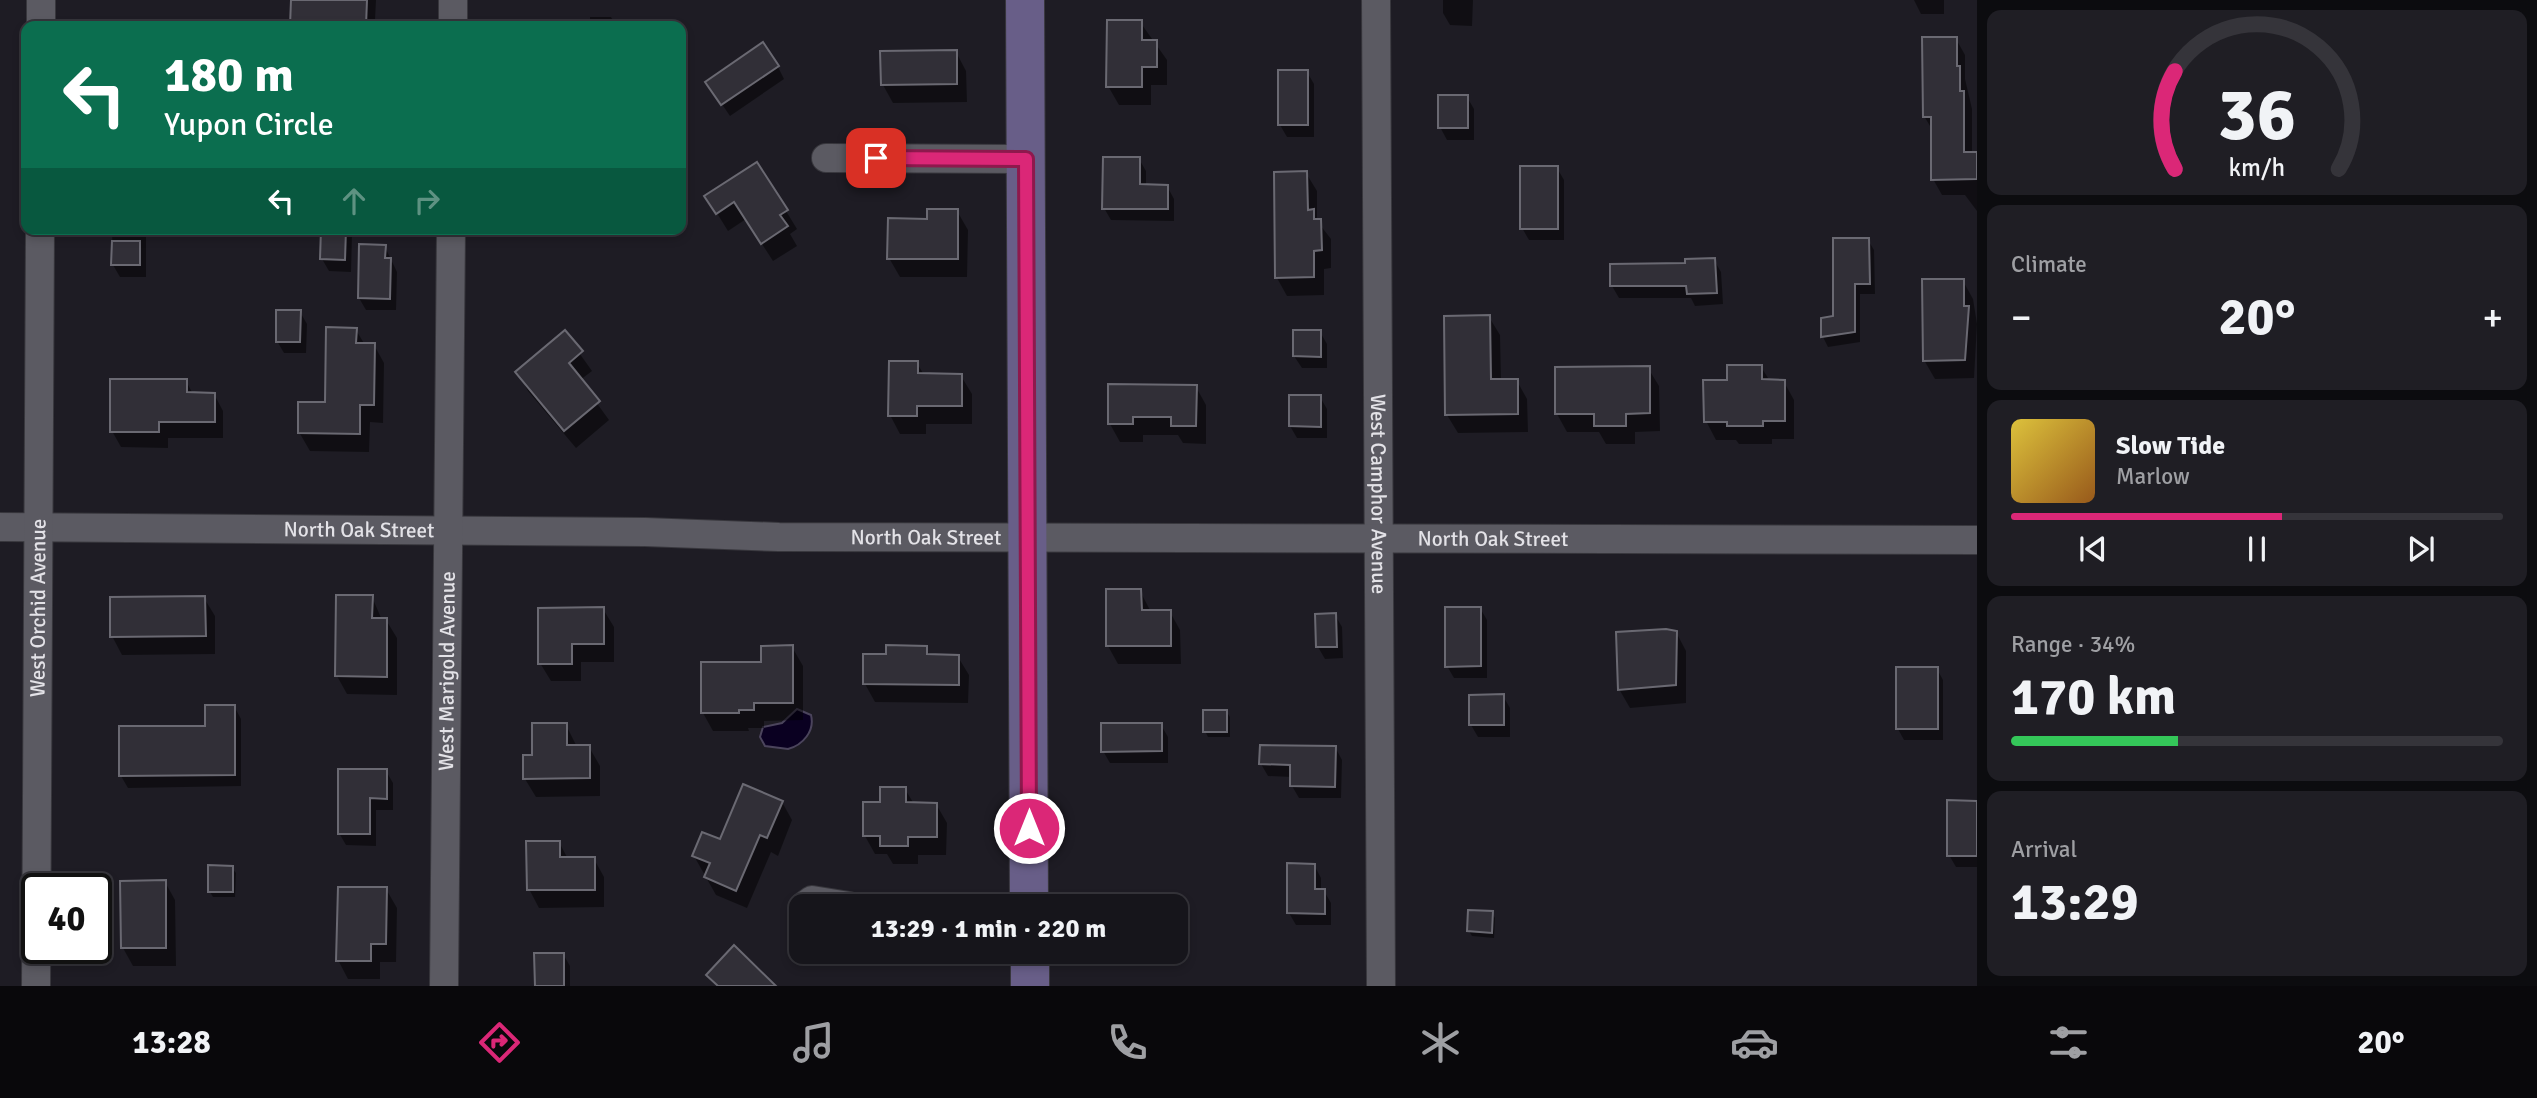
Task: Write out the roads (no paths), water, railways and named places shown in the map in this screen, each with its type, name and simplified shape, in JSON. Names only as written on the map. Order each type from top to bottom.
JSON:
[{"type":"street","points":[[41,0],[41,21]]},
{"type":"street","points":[[453,0],[453,21]]},
{"type":"street","points":[[1025,0],[1030,894]]},
{"type":"street","name":"West Camphor Avenue","points":[[1377,0],[1381,986]]},
{"type":"street","points":[[826,158],[1026,159]]},
{"type":"street","name":"West Orchid Avenue","points":[[36,986],[40,235]]},
{"type":"street","name":"West Marigold Avenue","points":[[444,986],[451,235]]},
{"type":"street","name":"North Oak Street","points":[[0,527],[1028,538],[1977,540]]},
{"type":"street","points":[[1030,964],[1030,986]]}]
